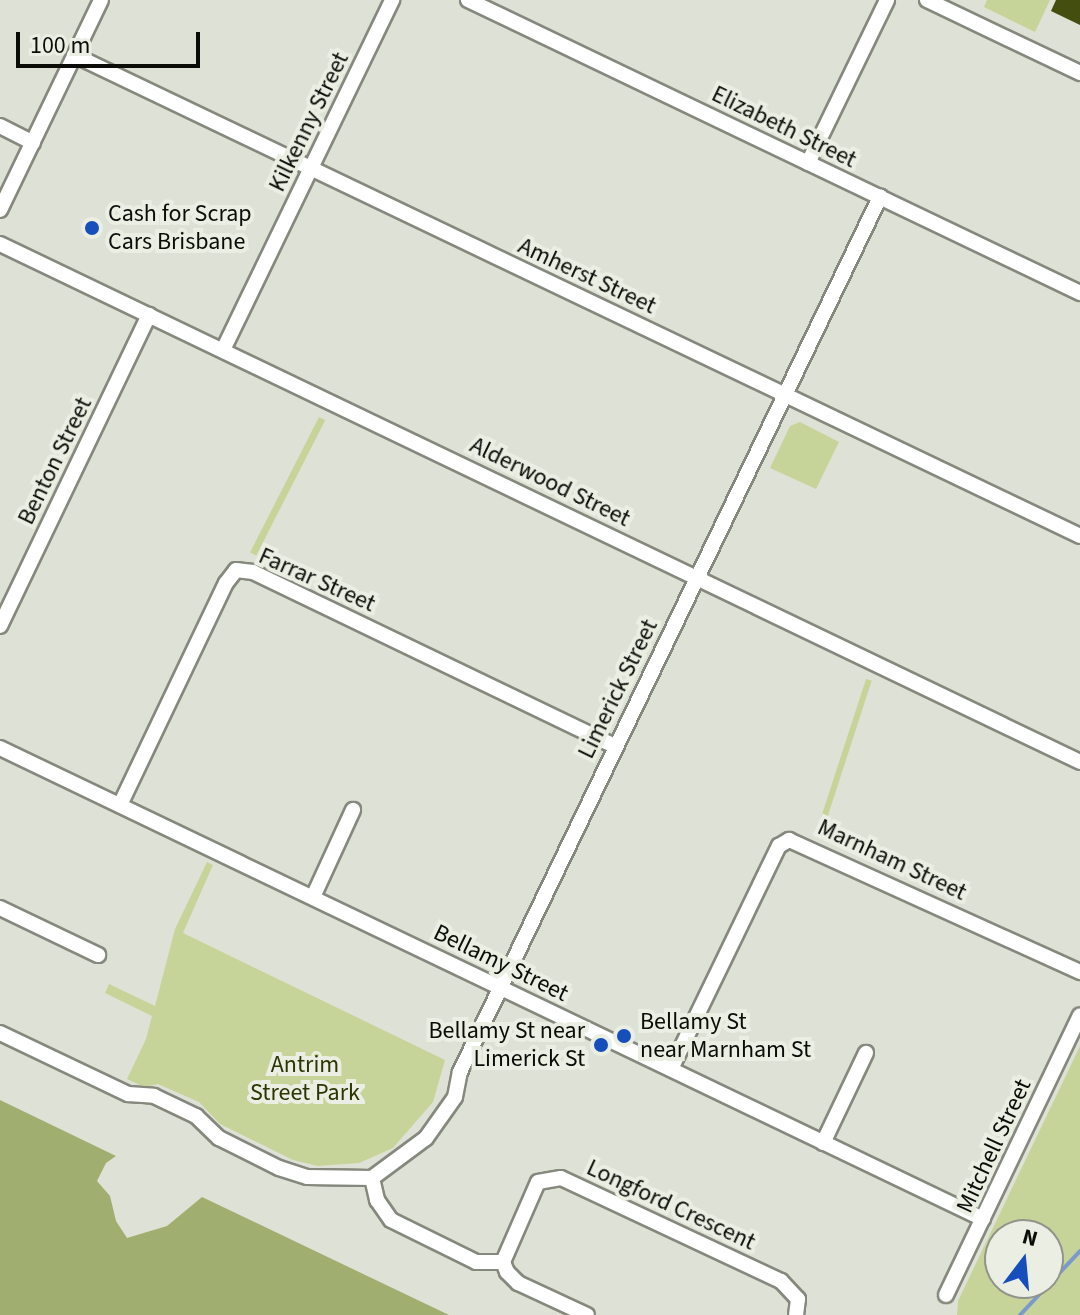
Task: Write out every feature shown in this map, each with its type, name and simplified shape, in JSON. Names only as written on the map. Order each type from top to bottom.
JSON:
[{"type":"street","points":[[0,210],[101,0]]},
{"type":"street","name":"Kilkenny Street","points":[[223,350],[392,0]]},
{"type":"street","name":"Elizabeth Street","points":[[468,0],[1080,293]]},
{"type":"street","points":[[808,163],[887,0]]},
{"type":"street","points":[[927,0],[1080,73]]},
{"type":"street","name":"Amherst Street","points":[[74,55],[1080,536]]},
{"type":"street","points":[[0,126],[33,143]]},
{"type":"street","name":"Limerick Street","points":[[372,1178],[409,1154],[442,1117],[455,1097],[460,1072],[500,987],[880,197]]},
{"type":"street","name":"Alderwood Street","points":[[0,244],[1080,762]]},
{"type":"street","name":"Benton Street","points":[[0,626],[149,315]]},
{"type":"street","name":"Farrar Street","points":[[120,805],[226,583],[236,570],[253,572],[615,746]]},
{"type":"street","name":"Bellamy Street","points":[[0,748],[983,1219]]},
{"type":"street","points":[[313,897],[353,810]]},
{"type":"street","name":"Marnham Street","points":[[671,1069],[779,846],[789,840],[1080,972]]},
{"type":"street","points":[[0,908],[98,955]]},
{"type":"street","name":"Mitchell Street","points":[[946,1295],[1080,1015]]},
{"type":"street","points":[[0,1033],[128,1094],[154,1096],[196,1116],[219,1138],[279,1168],[307,1177],[372,1178],[377,1200],[391,1220],[476,1262],[503,1262],[507,1272],[518,1283],[587,1315]]},
{"type":"street","points":[[823,1143],[866,1053]]},
{"type":"street","name":"Longford Crescent","points":[[503,1262],[538,1182],[561,1178],[781,1281],[798,1299],[796,1315]]},
{"type":"green space","points":[[987,0],[1050,0],[1035,32],[984,7]]},
{"type":"green space","points":[[319,417],[325,420],[256,556],[250,552]]},
{"type":"green space","points":[[800,422],[839,442],[816,489],[770,468],[790,426]]},
{"type":"green space","points":[[866,679],[872,681],[827,819],[821,817]]},
{"type":"green space","name":"Antrim Street Park","points":[[207,862],[213,865],[183,933],[445,1060],[433,1102],[393,1148],[359,1163],[318,1166],[293,1160],[220,1124],[199,1102],[158,1084],[144,1087],[127,1079],[146,1039],[152,1016],[105,993],[109,984],[155,1006],[175,929]]},
{"type":"green space","points":[[1080,1046],[1080,1315],[957,1315],[958,1301],[984,1247],[984,1299],[1064,1299],[1064,1219],[997,1219]]},
{"type":"green space","points":[[0,1100],[116,1156],[106,1163],[97,1181],[110,1196],[116,1221],[127,1238],[167,1226],[202,1197],[449,1315],[0,1315]]},
{"type":"building","points":[[1056,0],[1080,0],[1080,25],[1051,11]]},
{"type":"waterway","points":[[1020,1315],[1080,1251]]},
{"type":"place","name":"Cash for Scrap Cars Brisbane","points":[[92,228]]},
{"type":"place","name":"Bellamy St near Marnham St","points":[[624,1036]]},
{"type":"place","name":"Bellamy St near Limerick St","points":[[601,1045]]}]
